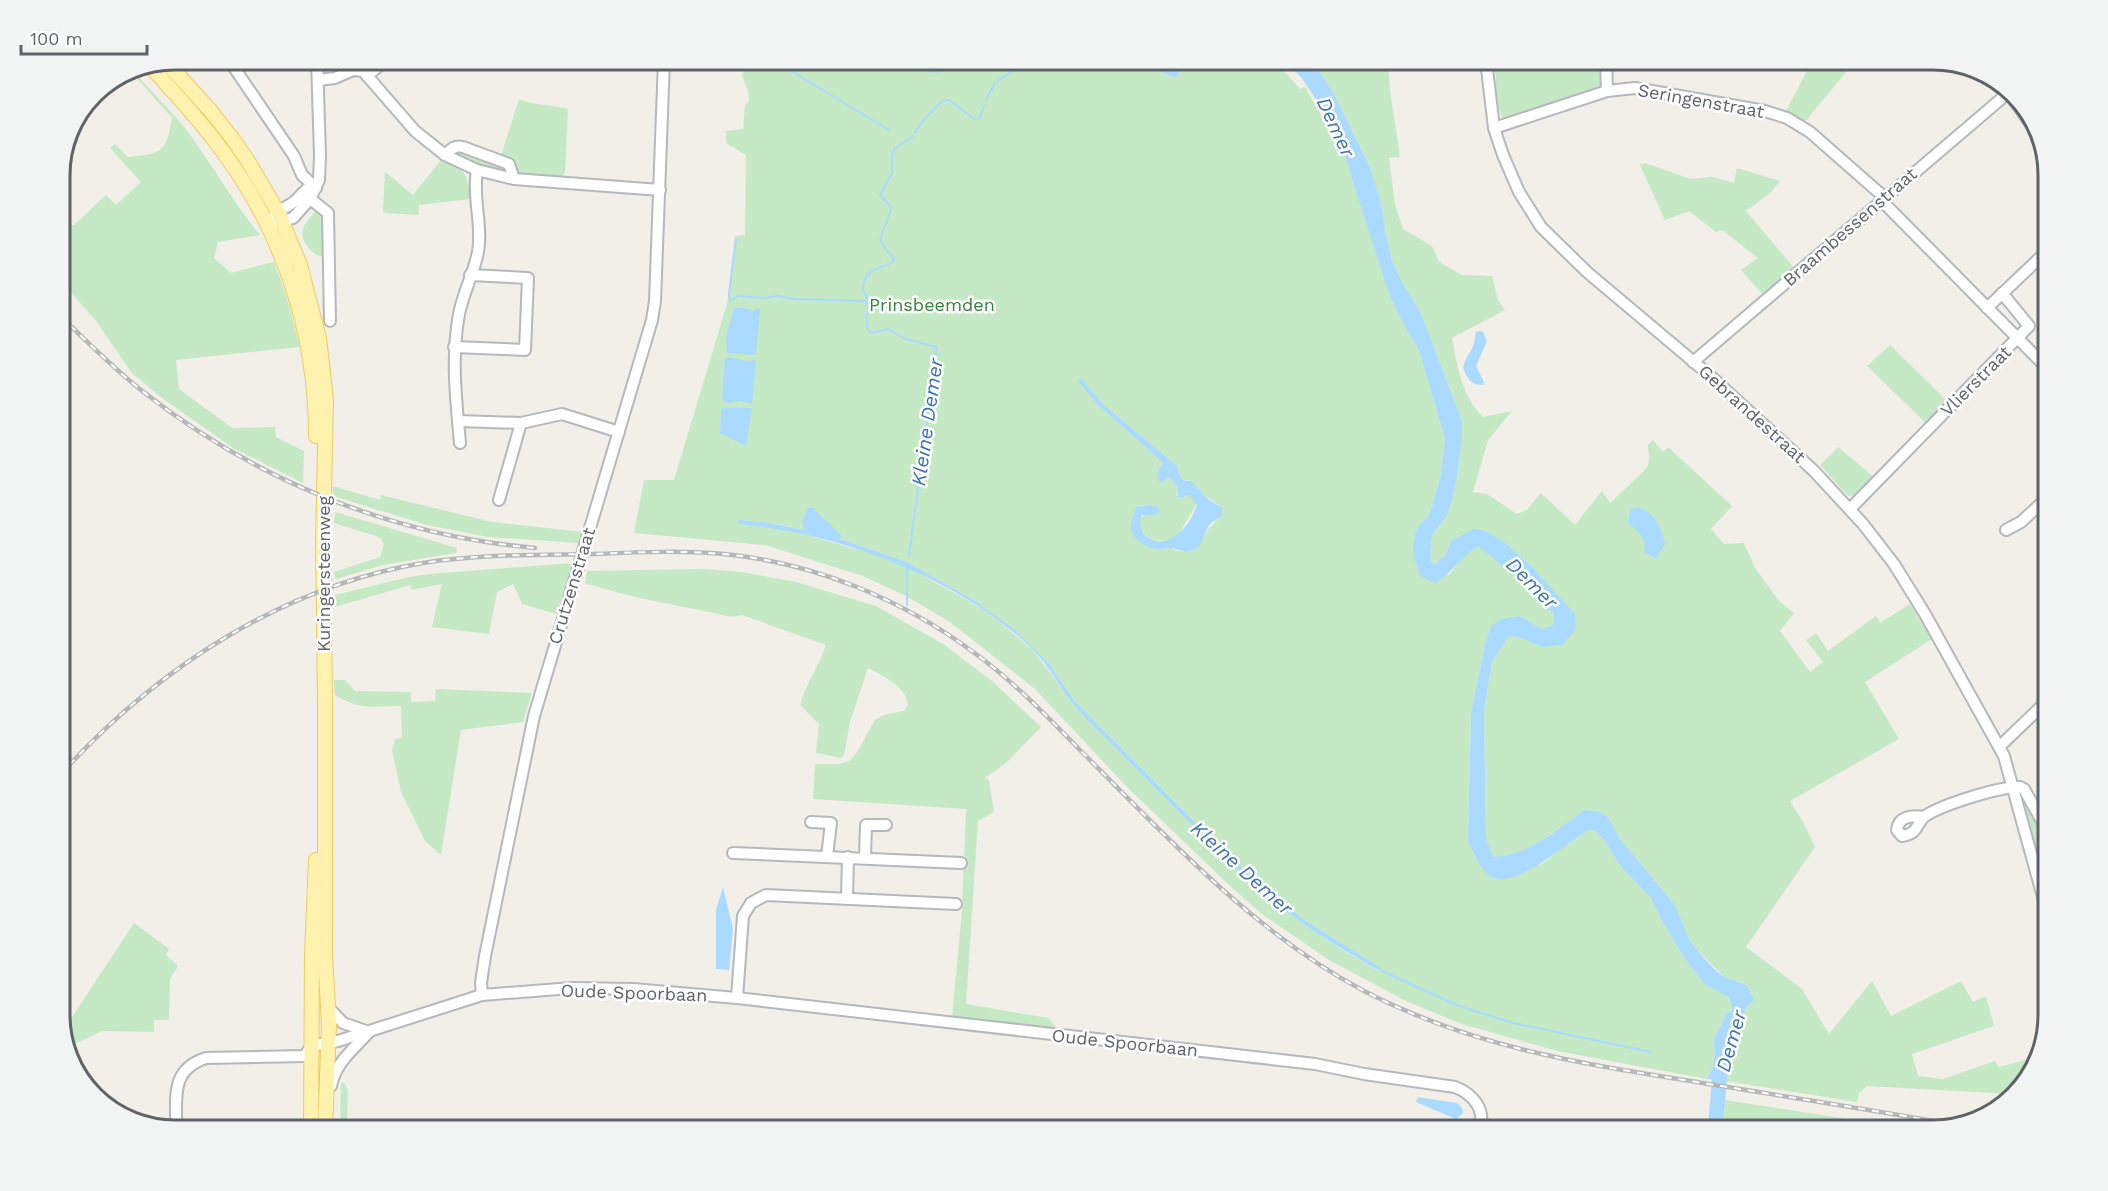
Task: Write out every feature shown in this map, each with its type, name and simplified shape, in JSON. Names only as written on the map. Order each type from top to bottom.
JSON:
[{"type":"main road","name":"Kuringersteenweg","points":[[173,70],[232,138],[280,216],[300,265],[319,338],[326,400],[323,541],[326,703],[325,956],[328,1044],[325,1120]]},
{"type":"main road","name":"Kuringersteenweg","points":[[156,73],[219,146],[267,225],[288,270],[301,310],[310,355],[315,397],[316,806],[311,1120]]},
{"type":"street","points":[[236,70],[294,156],[302,175],[313,186]]},
{"type":"street","points":[[267,225],[280,216],[293,218],[313,186],[319,165],[317,70]]},
{"type":"street","points":[[318,81],[335,78],[355,70]]},
{"type":"street","points":[[359,70],[368,76],[406,123],[445,154],[477,170],[514,179],[660,190]]},
{"type":"street","points":[[368,76],[375,70]]},
{"type":"street","name":"Crutzenstraat","points":[[482,995],[481,983],[485,956],[534,717],[652,321],[660,190],[663,70]]},
{"type":"street","name":"Gebrandestraat","points":[[1487,70],[1494,128],[1503,155],[1519,192],[1541,227],[1580,266],[1694,362],[1814,471],[1850,509],[1894,564],[1925,614],[1999,747],[2013,787],[2038,878]]},
{"type":"street","points":[[1606,70],[1607,91]]},
{"type":"street","name":"Seringenstraat","points":[[1494,128],[1607,91],[1635,88],[1765,111],[1787,118],[1818,140],[1883,198]]},
{"type":"street","name":"Braambessenstraat","points":[[1694,362],[2003,97]]},
{"type":"street","points":[[445,154],[452,148],[463,147],[509,164],[514,179]]},
{"type":"street","points":[[460,443],[454,383],[454,347],[460,312],[478,254],[479,236],[474,186],[477,170]]},
{"type":"street","points":[[306,196],[328,213],[330,321]]},
{"type":"street","name":"Vlierstraat","points":[[1850,509],[2017,339],[1883,198]]},
{"type":"street","points":[[1987,308],[2037,260]]},
{"type":"street","points":[[454,347],[525,350],[528,278],[470,275]]},
{"type":"street","points":[[2002,293],[2029,326],[2017,339],[2037,359]]},
{"type":"street","points":[[458,421],[521,423],[562,414],[619,432]]},
{"type":"street","points":[[499,500],[521,423]]},
{"type":"street","points":[[2006,530],[2021,522],[2037,507]]},
{"type":"street","points":[[1999,747],[2038,710]]},
{"type":"street","points":[[1923,817],[1962,800],[2013,787]]},
{"type":"street","name":"Gebrandestraat","points":[[2013,787],[2024,789],[2038,814]]},
{"type":"street","points":[[811,822],[831,823],[827,856]]},
{"type":"street","points":[[865,857],[866,825],[886,825]]},
{"type":"street","points":[[733,853],[961,863]]},
{"type":"street","points":[[847,898],[848,857]]},
{"type":"street","points":[[737,998],[743,916],[751,903],[766,894],[956,904]]},
{"type":"street","name":"Oude Spoorbaan","points":[[482,995],[582,988],[633,989],[737,998],[1315,1064],[1364,1074],[1455,1087],[1467,1092],[1478,1103],[1480,1120]]},
{"type":"street","points":[[176,1120],[177,1085],[186,1067],[195,1061],[206,1058],[305,1056],[311,1046],[328,1044],[369,1032],[482,995]]},
{"type":"street","points":[[327,1006],[344,1023],[369,1032]]},
{"type":"street","points":[[326,1100],[340,1060],[369,1032]]},
{"type":"green space","name":"Prinsbeemden","points":[[744,70],[1156,70],[1176,78],[1180,70],[1280,70],[1300,89],[1305,87],[1344,153],[1383,276],[1397,312],[1419,351],[1445,439],[1440,479],[1429,516],[1420,524],[1413,554],[1449,575],[1463,556],[1478,546],[1511,573],[1554,614],[1553,627],[1542,629],[1520,616],[1485,645],[1471,713],[1468,839],[1475,858],[1540,865],[1588,830],[1595,830],[1621,867],[1650,897],[1685,959],[1704,984],[1729,996],[1732,1010],[1725,1015],[1715,1036],[1715,1062],[1707,1079],[1557,1051],[1462,1024],[1408,1002],[1329,960],[1263,915],[1229,885],[1127,787],[1035,689],[950,622],[906,596],[863,576],[765,545],[634,533],[644,480],[674,480],[727,304],[735,236],[745,235],[746,155],[726,143],[726,131],[743,129],[745,106],[749,101],[742,75]],"holes":[[[1083,380],[1104,405],[1177,466],[1182,480],[1189,480],[1206,497],[1219,505],[1222,517],[1212,525],[1191,552],[1171,548],[1159,549],[1139,541],[1132,532],[1131,527],[1139,505],[1158,506],[1141,518],[1140,526],[1142,531],[1154,541],[1171,540],[1179,534],[1197,503],[1189,495],[1181,498],[1176,495],[1178,488],[1170,478],[1162,482],[1163,463],[1097,404]],[[823,517],[840,539],[907,562],[975,601],[1014,629],[1047,661],[1074,700],[1222,850],[1306,921],[1381,968],[1382,971],[1368,965],[1308,927],[1240,872],[1076,708],[1034,651],[994,617],[907,567],[873,554],[800,533],[766,526],[739,524],[740,520],[764,522],[806,530],[802,522]]]},
{"type":"green space","points":[[1319,70],[1389,70],[1400,157],[1389,158],[1395,204],[1403,229],[1432,246],[1439,262],[1462,275],[1492,276],[1498,300],[1505,310],[1452,338],[1465,390],[1476,409],[1483,417],[1512,411],[1488,440],[1473,492],[1487,494],[1517,514],[1527,510],[1541,493],[1575,525],[1602,491],[1610,503],[1644,471],[1649,462],[1648,445],[1653,440],[1663,452],[1668,447],[1732,506],[1711,529],[1724,544],[1744,543],[1755,568],[1779,601],[1794,613],[1780,631],[1810,672],[1823,662],[1806,640],[1816,633],[1828,651],[1876,616],[1880,623],[1910,604],[1932,639],[1865,682],[1899,739],[1790,801],[1815,847],[1746,947],[1802,989],[1829,1034],[1872,981],[1891,1016],[1961,981],[1973,1002],[1986,996],[1994,1026],[1912,1054],[1918,1076],[1943,1079],[1995,1061],[1999,1067],[2028,1059],[2016,1079],[2003,1094],[1867,1086],[1859,1093],[1857,1102],[1725,1081],[1726,1062],[1746,1008],[1754,1000],[1747,985],[1724,977],[1691,943],[1675,905],[1620,839],[1608,817],[1584,810],[1530,847],[1493,858],[1486,837],[1484,711],[1492,662],[1509,636],[1521,638],[1542,647],[1575,615],[1532,567],[1503,541],[1465,533],[1451,541],[1445,557],[1436,565],[1430,560],[1432,535],[1447,516],[1455,490],[1462,441],[1462,421],[1421,313],[1392,261],[1381,203],[1370,167],[1333,92]],"holes":[[[1642,508],[1656,520],[1646,547],[1644,538]]]},
{"type":"green space","points":[[1495,70],[1602,70],[1603,89],[1504,120],[1497,100]]},
{"type":"green space","points":[[1807,70],[1848,70],[1804,123],[1785,113]]},
{"type":"green space","points":[[137,78],[186,130],[260,235],[218,242],[214,258],[231,273],[274,262],[286,295],[300,347],[176,360],[179,389],[232,428],[275,427],[276,437],[304,451],[303,483],[233,448],[162,398],[131,372],[97,322],[71,292],[71,224],[73,226],[106,195],[116,205],[141,182],[110,148],[115,144],[128,157],[156,152],[161,149],[168,138],[172,118]]},
{"type":"green space","points":[[519,99],[568,110],[565,171],[562,178],[520,175],[500,159]]},
{"type":"green space","points":[[454,150],[507,166],[510,173],[483,167],[452,153]]},
{"type":"green space","points":[[441,160],[461,170],[467,178],[470,199],[419,205],[418,215],[383,211],[385,172],[413,195]]},
{"type":"green space","points":[[1645,163],[1690,179],[1713,177],[1734,183],[1737,168],[1780,181],[1770,193],[1746,211],[1795,269],[1764,296],[1741,270],[1758,258],[1722,230],[1716,232],[1689,211],[1665,220],[1640,165]]},
{"type":"green space","points":[[316,210],[322,219],[326,257],[311,251],[303,237],[304,226]]},
{"type":"green space","points":[[1890,345],[1949,403],[1927,424],[1867,366]]},
{"type":"green space","points":[[1838,447],[1875,478],[1857,495],[1848,496],[1820,465]]},
{"type":"green space","points":[[333,486],[380,500],[381,495],[492,522],[583,532],[579,543],[488,537],[427,525],[333,496]]},
{"type":"green space","points":[[335,512],[457,548],[456,553],[383,565],[336,579],[334,572],[380,557],[384,544],[376,536],[334,523]]},
{"type":"green space","points":[[573,563],[556,614],[522,604],[513,584],[497,592],[489,634],[432,627],[442,584],[412,590],[410,585],[335,607],[335,595],[409,577]]},
{"type":"green space","points":[[704,569],[742,572],[796,582],[876,606],[943,644],[992,681],[1041,727],[1006,763],[985,778],[989,780],[994,812],[978,821],[966,1004],[1048,1018],[1055,1026],[1050,1031],[952,1018],[962,910],[966,809],[813,799],[815,764],[840,764],[849,761],[856,754],[875,720],[884,715],[904,711],[908,705],[907,699],[899,687],[868,668],[850,722],[844,755],[841,758],[816,753],[819,724],[800,705],[826,645],[742,615],[723,615],[585,583],[587,571]]},
{"type":"green space","points":[[334,680],[345,680],[355,691],[411,692],[411,702],[435,701],[436,689],[532,693],[523,722],[461,730],[441,855],[425,841],[401,792],[392,750],[395,739],[402,738],[401,706],[367,707],[344,700],[335,695]]},
{"type":"green space","points":[[2025,793],[2038,817],[2038,860],[2020,794]]},
{"type":"green space","points":[[134,923],[169,949],[166,955],[178,966],[170,979],[169,1020],[154,1020],[154,1032],[102,1031],[75,1044],[71,1019]]},
{"type":"green space","points":[[341,1082],[348,1090],[347,1120],[340,1120]]},
{"type":"green space","points":[[1725,1100],[1854,1120],[1724,1120]]},
{"type":"water","points":[[921,70],[950,70],[939,72]]},
{"type":"water","points":[[1156,70],[1180,70],[1176,78]]},
{"type":"water","points":[[1294,70],[1319,70],[1333,92],[1370,167],[1381,203],[1392,261],[1421,313],[1462,421],[1462,441],[1455,490],[1447,516],[1432,535],[1430,560],[1436,565],[1440,559],[1445,557],[1451,541],[1473,529],[1483,530],[1503,541],[1532,567],[1575,614],[1576,630],[1562,645],[1542,647],[1521,638],[1509,636],[1492,662],[1484,711],[1486,837],[1493,857],[1517,852],[1541,841],[1584,810],[1599,812],[1608,817],[1620,839],[1675,905],[1691,943],[1724,977],[1747,985],[1754,1000],[1746,1008],[1726,1062],[1725,1081],[1707,1079],[1715,1062],[1715,1036],[1725,1015],[1732,1010],[1729,997],[1704,984],[1685,959],[1650,897],[1621,867],[1595,830],[1588,830],[1532,869],[1520,875],[1498,879],[1483,869],[1468,840],[1471,713],[1491,626],[1502,619],[1520,616],[1542,629],[1553,626],[1554,614],[1511,573],[1478,546],[1436,583],[1420,576],[1413,554],[1415,534],[1420,524],[1429,516],[1440,479],[1445,439],[1419,351],[1397,312],[1386,285],[1344,153],[1315,98]]},
{"type":"water","points":[[734,308],[754,311],[757,308],[760,309],[756,355],[727,353],[726,338]]},
{"type":"water","points":[[1476,332],[1483,332],[1487,341],[1476,366],[1484,382],[1483,385],[1475,384],[1470,380],[1463,368],[1473,346]]},
{"type":"water","points":[[728,357],[746,361],[756,360],[752,404],[741,401],[727,403],[723,401],[725,359]]},
{"type":"water","points":[[1083,380],[1104,405],[1177,466],[1182,480],[1191,481],[1209,500],[1223,508],[1222,517],[1210,524],[1199,547],[1189,552],[1170,548],[1156,549],[1142,544],[1132,533],[1132,520],[1137,506],[1158,507],[1160,512],[1155,515],[1142,515],[1140,524],[1147,536],[1154,541],[1162,541],[1176,536],[1182,530],[1192,518],[1197,504],[1189,495],[1177,497],[1178,488],[1170,478],[1159,481],[1157,474],[1163,463],[1097,404],[1078,381]]},
{"type":"water","points":[[724,408],[752,408],[746,446],[720,433],[721,410]]},
{"type":"water","points":[[1636,507],[1648,512],[1662,532],[1665,544],[1656,559],[1644,552],[1643,539],[1628,523],[1630,510]]},
{"type":"water","points":[[808,508],[813,508],[838,532],[842,537],[840,539],[907,562],[975,601],[1014,629],[1047,661],[1074,700],[1222,850],[1306,921],[1383,971],[1368,965],[1309,928],[1240,872],[1079,711],[1039,656],[1003,624],[970,601],[896,563],[857,549],[817,537],[737,522],[740,520],[764,522],[805,530],[802,522]]},
{"type":"water","points":[[723,887],[733,929],[729,970],[716,969],[716,910]]},
{"type":"water","points":[[1418,1097],[1457,1103],[1463,1113],[1456,1119],[1416,1102]]},
{"type":"waterway","points":[[790,70],[889,130]]},
{"type":"waterway","name":"Kleine Demer","points":[[986,100],[995,83],[1014,70]]},
{"type":"waterway","name":"Kleine Demer","points":[[915,133],[943,100],[949,100],[974,119],[980,118],[984,105]]},
{"type":"waterway","name":"Kleine Demer","points":[[909,556],[937,347],[906,339],[888,329],[871,333],[866,321],[868,303],[863,289],[866,277],[870,273],[894,261],[880,239],[891,210],[880,195],[892,173],[894,149],[913,136]]},
{"type":"waterway","points":[[736,240],[730,301],[738,296],[867,301]]},
{"type":"waterway","points":[[907,566],[907,605]]},
{"type":"waterway","name":"Kleine Demer","points":[[1382,971],[1459,1006],[1513,1023],[1651,1052]]},
{"type":"waterway","name":"Demer","points":[[1716,1120],[1721,1062]]},
{"type":"railway","points":[[71,326],[141,390],[185,422],[230,451],[278,476],[326,498],[377,516],[481,541],[535,548]]},
{"type":"railway","points":[[71,763],[97,736],[137,701],[224,638],[320,591],[371,575],[423,563],[508,556],[681,552],[716,553],[765,560],[827,576],[857,587],[915,615],[969,649],[1027,697],[1179,849],[1249,912],[1285,941],[1324,967],[1364,991],[1405,1011],[1488,1040],[1572,1061],[1927,1120]]}]
